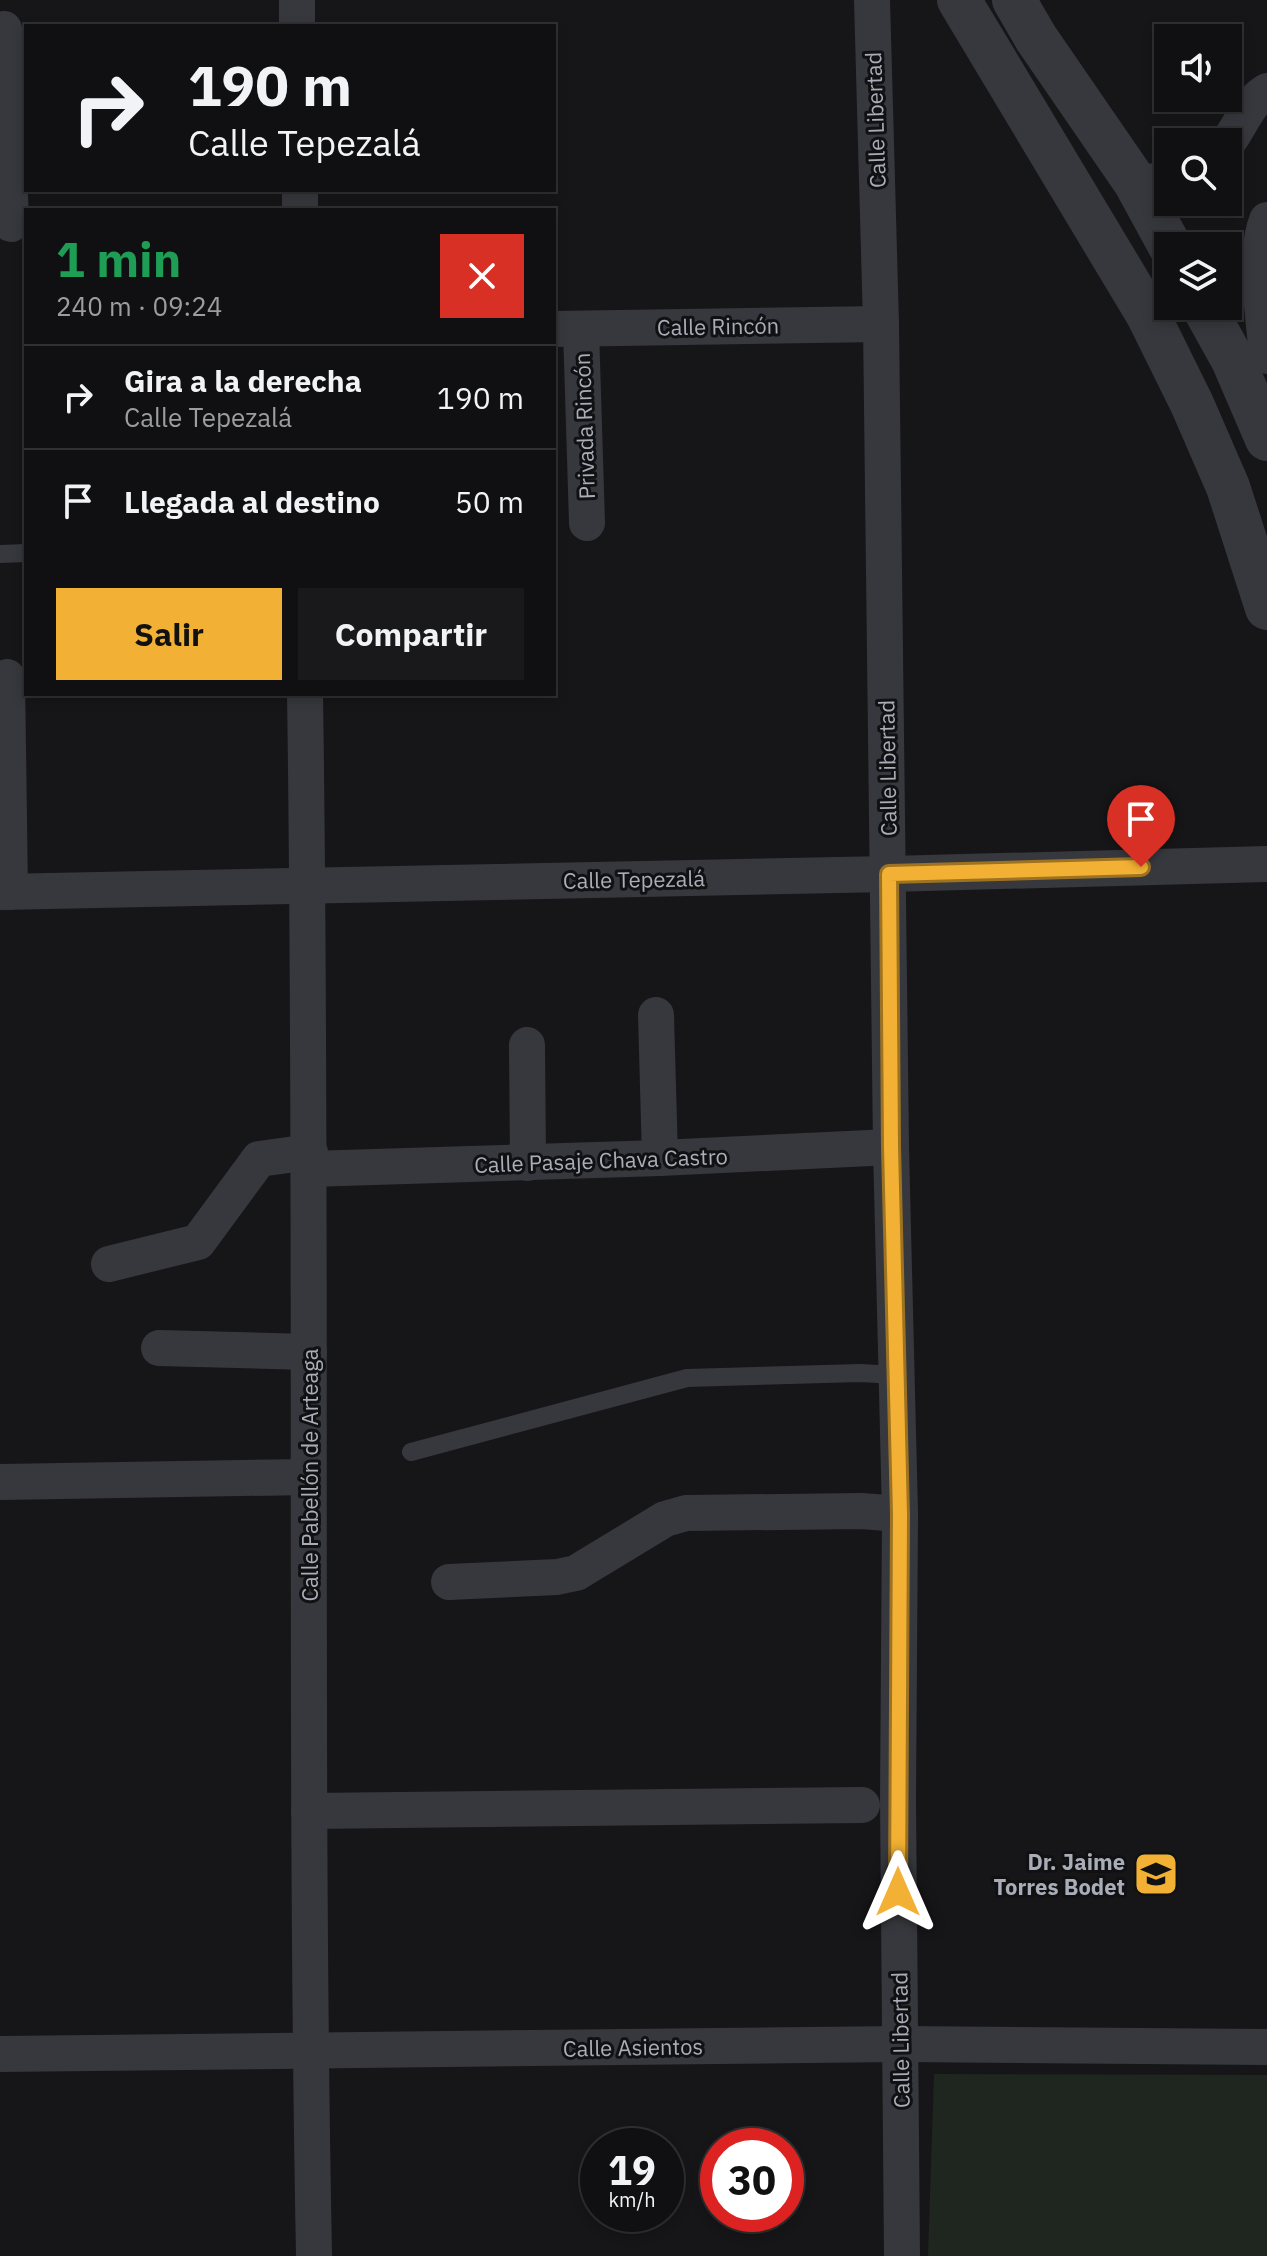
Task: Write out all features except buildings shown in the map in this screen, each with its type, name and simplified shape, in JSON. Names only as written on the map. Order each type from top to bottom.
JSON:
[{"type":"street","points":[[297,0],[297,24]]},
{"type":"street","name":"Calle Libertad","points":[[872,0],[881,324],[891,1147],[900,1514],[898,1800],[902,2256]]},
{"type":"street","points":[[959,0],[1148,315],[1228,487],[1267,608]]},
{"type":"street","points":[[1014,0],[1033,19],[1151,181],[1166,232]]},
{"type":"street","points":[[4,29],[17,136],[11,224]]},
{"type":"street","points":[[1236,128],[1260,95],[1267,91]]},
{"type":"street","points":[[1267,220],[1262,232],[1260,253],[1267,356]]},
{"type":"street","points":[[1211,320],[1233,360],[1267,439]]},
{"type":"street","name":"Calle Rincón","points":[[568,329],[881,324]]},
{"type":"street","name":"Privada Rincón","points":[[568,329],[587,523]]},
{"type":"street","points":[[5,892],[7,677]]},
{"type":"street","name":"Calle Pabellón de Arteaga","points":[[305,696],[310,1161],[310,2050],[314,2256]]},
{"type":"street","name":"Calle Tepezalá","points":[[5,892],[1267,864]]},
{"type":"street","points":[[656,1015],[660,1158]]},
{"type":"street","points":[[527,1045],[528,1163]]},
{"type":"street","name":"Calle Pasaje Chava Castro","points":[[109,1264],[198,1242],[259,1159],[528,1163],[891,1147]]},
{"type":"street","points":[[159,1348],[309,1352]]},
{"type":"street","points":[[0,1482],[308,1477]]},
{"type":"street","points":[[449,1582],[557,1577],[576,1573],[665,1519],[686,1513],[861,1511],[900,1514]]},
{"type":"street","points":[[309,1811],[862,1805]]},
{"type":"street","name":"Calle Asientos","points":[[0,2054],[900,2044],[1267,2047]]},
{"type":"lane","points":[[0,554],[24,553]]},
{"type":"lane","points":[[411,1452],[687,1378],[860,1373],[897,1375]]},
{"type":"shaded area","points":[[934,2074],[1267,2075],[1267,2256],[928,2256]]},
{"type":"place","name":"Dr. Jaime Torres Bodet","points":[[1156,1874]]},
{"type":"route","points":[[898,1892],[900,1514],[891,1147],[889,874],[1141,867]]}]
